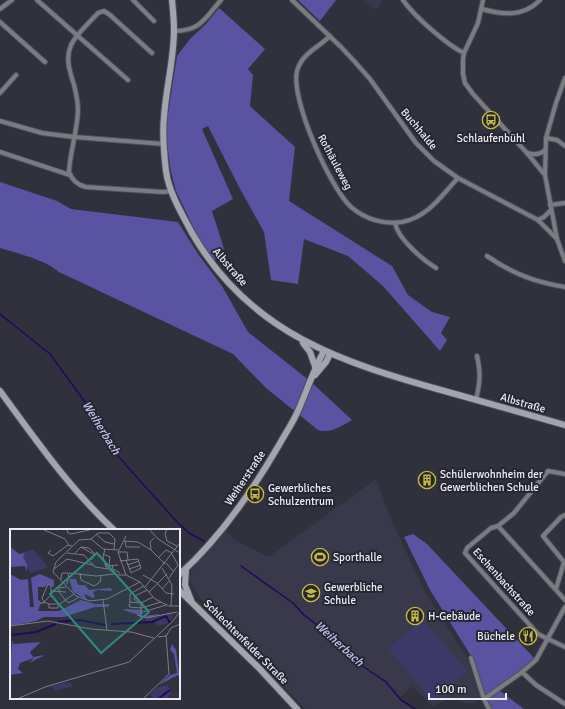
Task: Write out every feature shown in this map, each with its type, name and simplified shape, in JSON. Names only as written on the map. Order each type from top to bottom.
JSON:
[{"type":"street","points":[[0,10],[12,0]]},
{"type":"street","points":[[37,0],[128,80]]},
{"type":"street","points":[[133,0],[154,22]]},
{"type":"street","name":"Albstraße","points":[[172,0],[174,31],[163,119],[166,172],[172,191],[185,220],[200,247],[244,299],[262,314],[299,339],[327,353],[360,366],[414,383],[565,425]]},
{"type":"street","points":[[174,31],[182,31],[198,26],[221,0]]},
{"type":"street","name":"Buchhalde","points":[[292,0],[330,36],[370,79],[422,149],[434,160],[458,178],[538,220],[557,240]]},
{"type":"street","points":[[403,0],[419,18],[452,46],[464,53]]},
{"type":"street","points":[[483,0],[478,23],[464,53],[462,66],[463,74],[469,89],[473,94],[545,175]]},
{"type":"street","points":[[482,9],[501,14],[510,14],[528,9],[540,0]]},
{"type":"street","points":[[70,175],[69,169],[78,102],[69,70],[67,54],[69,47],[98,13],[104,12],[110,15],[152,53]]},
{"type":"street","points":[[0,22],[45,62]]},
{"type":"street","name":"Rothäuleweg","points":[[330,36],[303,58],[297,72],[297,87],[315,148],[327,171],[350,206],[376,221],[396,223],[413,219],[427,211],[438,201],[458,178]]},
{"type":"street","points":[[0,93],[16,75]]},
{"type":"street","points":[[565,78],[546,138],[545,150],[545,175],[550,205],[557,240],[565,261]]},
{"type":"street","points":[[0,121],[42,133],[164,144]]},
{"type":"street","points":[[546,138],[557,140],[565,146]]},
{"type":"street","points":[[527,153],[541,154],[545,150]]},
{"type":"street","points":[[0,152],[70,175],[78,184],[86,187],[163,192],[172,191]]},
{"type":"street","points":[[550,205],[565,203]]},
{"type":"street","points":[[538,220],[544,217],[551,210]]},
{"type":"street","points":[[396,223],[399,233],[413,250],[436,268]]},
{"type":"street","points":[[487,256],[519,275],[541,283],[565,286]]},
{"type":"street","points":[[299,339],[310,352],[316,369]]},
{"type":"street","name":"Weiherstraße","points":[[180,574],[219,533],[260,476],[296,414],[316,369],[327,353]]},
{"type":"street","name":"Weiherstraße","points":[[310,381],[326,362],[327,353]]},
{"type":"street","points":[[476,400],[480,383],[477,356]]},
{"type":"street","points":[[0,391],[45,452],[71,484],[113,529]]},
{"type":"street","points":[[565,474],[548,471],[514,514],[498,526],[565,600]]},
{"type":"street","points":[[556,589],[564,562],[543,536],[561,517],[565,515]]},
{"type":"street","name":"Eschenbachstraße","points":[[498,526],[491,528],[467,548],[465,553],[538,634],[565,646]]},
{"type":"street","points":[[186,569],[185,586],[192,603]]},
{"type":"street","name":"Schlechtenfelder Straße","points":[[180,591],[259,668],[297,709]]},
{"type":"street","points":[[484,698],[522,672],[536,660],[565,607]]},
{"type":"street","points":[[471,658],[489,709]]},
{"type":"street","points":[[522,672],[536,685],[565,704]]},
{"type":"shaded area","points":[[298,0],[336,0],[320,21]]},
{"type":"shaded area","points":[[364,0],[383,0],[376,10]]},
{"type":"shaded area","points":[[219,8],[265,49],[248,69],[253,75],[250,106],[295,147],[289,201],[392,266],[408,295],[432,312],[450,317],[441,333],[447,340],[440,351],[383,286],[348,256],[304,239],[298,284],[271,280],[264,232],[208,126],[202,129],[233,199],[212,211],[224,249],[213,262],[196,233],[176,191],[171,172],[167,145],[167,120],[177,56],[190,39],[206,24]]},
{"type":"shaded area","points":[[0,182],[57,201],[71,209],[178,222],[198,254],[222,286],[248,332],[310,381],[352,420],[332,430],[318,430],[266,388],[233,354],[59,272],[53,267],[31,257],[0,248]]},
{"type":"shaded area","name":"Gewerbliche Schule","points":[[376,479],[390,517],[425,592],[467,658],[481,699],[473,703],[465,703],[450,697],[435,706],[432,706],[413,686],[399,698],[414,709],[305,709],[256,657],[210,612],[192,586],[190,578],[197,562],[224,529],[234,540],[267,556],[270,556]]},
{"type":"shaded area","points":[[413,534],[427,544],[535,659],[496,688],[524,709],[491,709],[484,696],[471,656],[430,590],[404,537]]},
{"type":"shaded area","points":[[423,619],[467,672],[432,701],[388,648]]},
{"type":"waterway","name":"Weiherbach","points":[[0,314],[50,354],[101,424],[118,456],[177,522],[189,533],[204,541]]},
{"type":"waterway","name":"Weiherbach","points":[[241,566],[293,603],[304,615],[339,642],[361,665],[386,682],[401,700],[415,709]]},
{"type":"place","name":"Schlaufenbühl","points":[[491,120]]},
{"type":"place","name":"Schülerwohnheim der Gewerblichen Schule","points":[[427,480]]},
{"type":"place","name":"Gewerbliches Schulzentrum","points":[[255,494]]},
{"type":"place","name":"Sporthalle","points":[[320,557]]},
{"type":"place","name":"Gewerbliche Schule","points":[[311,593]]},
{"type":"place","name":"H-Gebäude","points":[[415,616]]},
{"type":"place","name":"Büchele","points":[[528,636]]}]
